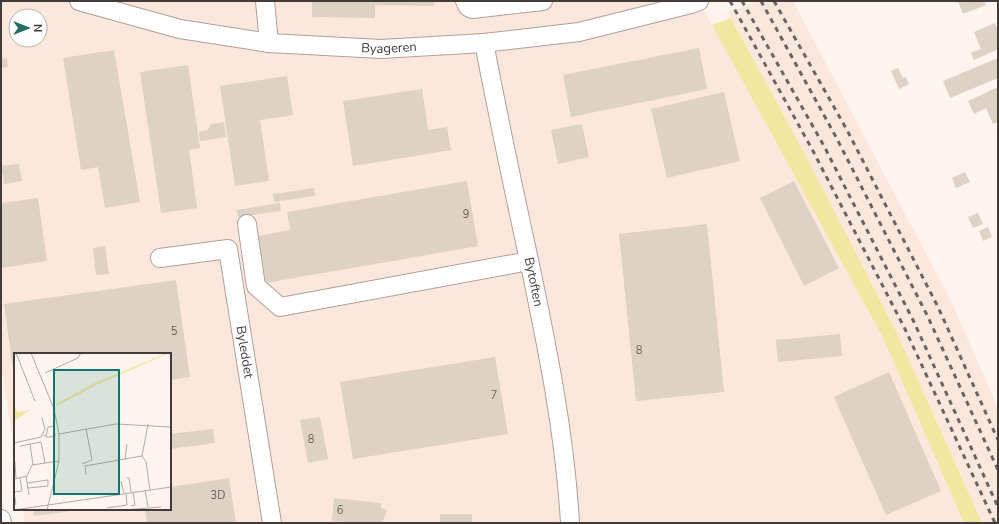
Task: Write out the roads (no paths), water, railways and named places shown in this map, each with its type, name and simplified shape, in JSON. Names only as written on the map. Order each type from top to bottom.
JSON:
[{"type":"street","name":"Byageren","points":[[79,1],[180,29],[269,42],[381,49],[484,43],[578,32],[695,3]]},
{"type":"street","points":[[265,1],[269,42]]},
{"type":"street","points":[[465,1],[468,7],[472,9],[543,1]]},
{"type":"street","name":"Bytoften","points":[[484,43],[545,338],[561,431],[570,523]]},
{"type":"street","points":[[247,224],[256,286],[280,308],[529,261]]},
{"type":"street","name":"Byleddet","points":[[160,258],[228,249],[272,523]]},
{"type":"street","points":[[1,519],[2,523]]},
{"type":"railway","points":[[730,1],[813,151],[905,329],[995,523]]},
{"type":"railway","points":[[742,1],[824,146],[914,322],[998,507]]},
{"type":"railway","points":[[761,1],[836,137],[927,315],[998,470]]},
{"type":"railway","points":[[774,1],[847,130],[938,307],[998,440]]}]
